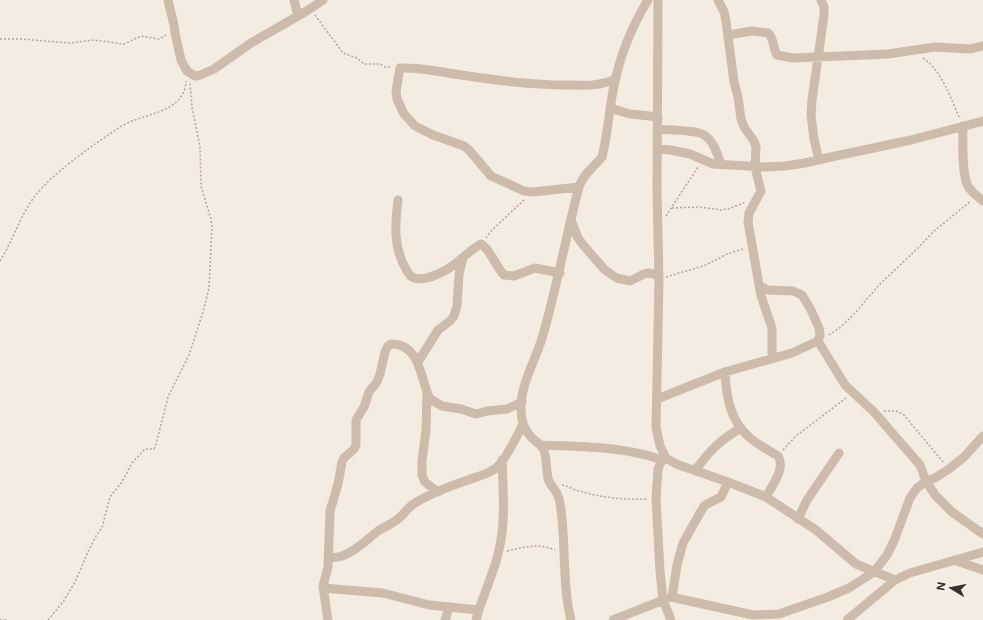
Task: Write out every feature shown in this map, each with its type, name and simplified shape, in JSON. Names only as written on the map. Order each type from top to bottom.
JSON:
[{"type":"street","points":[[168,0],[178,52],[181,60],[188,72],[198,76],[214,69],[251,43],[323,0]]},
{"type":"street","points":[[294,0],[298,16]]},
{"type":"street","points":[[571,620],[566,590],[562,517],[558,496],[548,478],[544,451],[541,445],[526,430],[523,424],[521,410],[527,379],[543,337],[560,272],[579,187],[584,175],[591,170],[602,157],[610,108],[621,57],[648,0]]},
{"type":"street","points":[[658,0],[657,149],[659,277],[656,427],[664,459],[658,469],[656,498],[662,600],[671,620]]},
{"type":"street","points":[[718,0],[724,12],[741,120],[756,147],[755,167],[761,191],[754,201],[749,213],[748,222],[761,296],[772,328],[772,359]]},
{"type":"street","points":[[819,160],[814,139],[811,115],[824,7],[821,0]]},
{"type":"street","points":[[728,35],[752,31],[768,33],[772,37],[777,54],[793,58],[867,56],[935,47],[970,49],[983,46]]},
{"type":"street","points":[[579,187],[533,192],[524,191],[496,179],[485,170],[464,146],[421,130],[410,122],[399,107],[396,91],[400,68],[419,68],[510,82],[542,85],[593,85],[604,84],[616,79]]},
{"type":"street","points":[[610,108],[630,114],[658,118]]},
{"type":"street","points":[[657,149],[685,153],[713,164],[755,167],[786,166],[911,140],[983,121]]},
{"type":"street","points":[[963,126],[964,173],[966,183],[980,198]]},
{"type":"street","points":[[658,129],[697,132],[704,134],[716,150],[720,164]]},
{"type":"street","points":[[398,200],[396,221],[397,244],[400,258],[413,278],[426,279],[445,271],[471,250],[481,244],[486,247],[495,264],[504,276],[514,276],[535,268],[560,272]]},
{"type":"street","points":[[571,220],[578,238],[604,269],[612,275],[617,278],[630,280],[648,273],[659,277]]},
{"type":"street","points":[[418,362],[438,330],[454,316],[457,306],[459,274],[463,258]]},
{"type":"street","points":[[760,286],[768,290],[792,291],[802,295],[819,328],[819,340],[845,385],[874,412],[920,465],[930,489],[943,505],[963,521],[983,534]]},
{"type":"street","points":[[657,399],[725,372],[792,353],[819,340]]},
{"type":"street","points":[[328,620],[323,588],[328,572],[330,511],[338,484],[340,467],[344,458],[354,449],[356,440],[356,420],[364,407],[369,392],[377,382],[388,346],[391,344],[400,345],[412,353],[418,362],[430,399],[442,406],[461,409],[476,414],[487,411],[507,409],[522,402]]},
{"type":"street","points":[[725,372],[726,392],[729,405],[741,428],[748,437],[778,456],[781,461],[781,467],[766,497]]},
{"type":"street","points":[[427,393],[426,430],[422,461],[422,475],[425,482],[438,492]]},
{"type":"street","points":[[329,557],[334,558],[343,556],[380,530],[394,523],[412,506],[438,492],[458,483],[489,473],[498,467],[515,441],[523,424]]},
{"type":"street","points":[[695,471],[713,448],[724,438],[741,428]]},
{"type":"street","points":[[613,620],[672,597],[753,615],[779,614],[849,588],[874,572],[887,555],[894,541],[910,498],[917,488],[926,481],[935,478],[949,469],[964,457],[983,436]]},
{"type":"street","points":[[541,445],[620,450],[664,459],[728,482],[766,497],[816,530],[856,564],[895,580]]},
{"type":"street","points":[[798,519],[807,500],[839,453]]},
{"type":"street","points":[[476,620],[478,610],[494,570],[499,552],[503,507],[502,460]]},
{"type":"street","points":[[672,597],[677,565],[683,543],[704,506],[721,497],[728,482]]},
{"type":"street","points":[[847,620],[895,580],[910,573],[983,552]]},
{"type":"street","points":[[954,560],[983,570]]},
{"type":"street","points":[[323,588],[383,593],[416,602],[449,608],[478,610]]},
{"type":"street","points":[[445,620],[449,608]]},
{"type":"path","points":[[310,8],[336,45],[346,55],[357,58],[364,64],[380,64],[387,67],[400,68]]},
{"type":"path","points":[[0,39],[21,38],[69,43],[94,40],[124,44],[141,36],[161,38],[168,34],[169,29],[174,25]]},
{"type":"path","points":[[912,51],[929,62],[935,69],[948,91],[963,126]]},
{"type":"path","points":[[0,261],[21,218],[40,190],[102,139],[126,122],[163,111],[173,106],[186,86],[188,72]]},
{"type":"path","points":[[48,620],[63,602],[75,582],[88,552],[105,521],[110,498],[122,482],[132,463],[137,457],[145,449],[154,449],[168,397],[189,355],[203,312],[209,288],[212,226],[201,186],[200,147],[192,107],[188,72]]},
{"type":"path","points":[[658,230],[702,160]]},
{"type":"path","points":[[481,244],[490,232],[533,192]]},
{"type":"path","points":[[819,340],[833,333],[856,312],[878,286],[918,248],[934,230],[980,198]]},
{"type":"path","points":[[672,208],[693,207],[721,210],[728,209],[743,202],[754,201]]},
{"type":"path","points":[[659,277],[706,265],[739,250],[753,248]]},
{"type":"path","points":[[778,456],[788,443],[796,436],[853,393]]},
{"type":"path","points":[[874,412],[891,410],[901,413],[915,427],[949,469]]},
{"type":"path","points":[[552,487],[566,486],[582,492],[629,499],[656,498]]},
{"type":"path","points":[[499,552],[538,545],[546,546],[555,550],[565,558]]},
{"type":"path","points":[[0,620],[6,620]]}]
